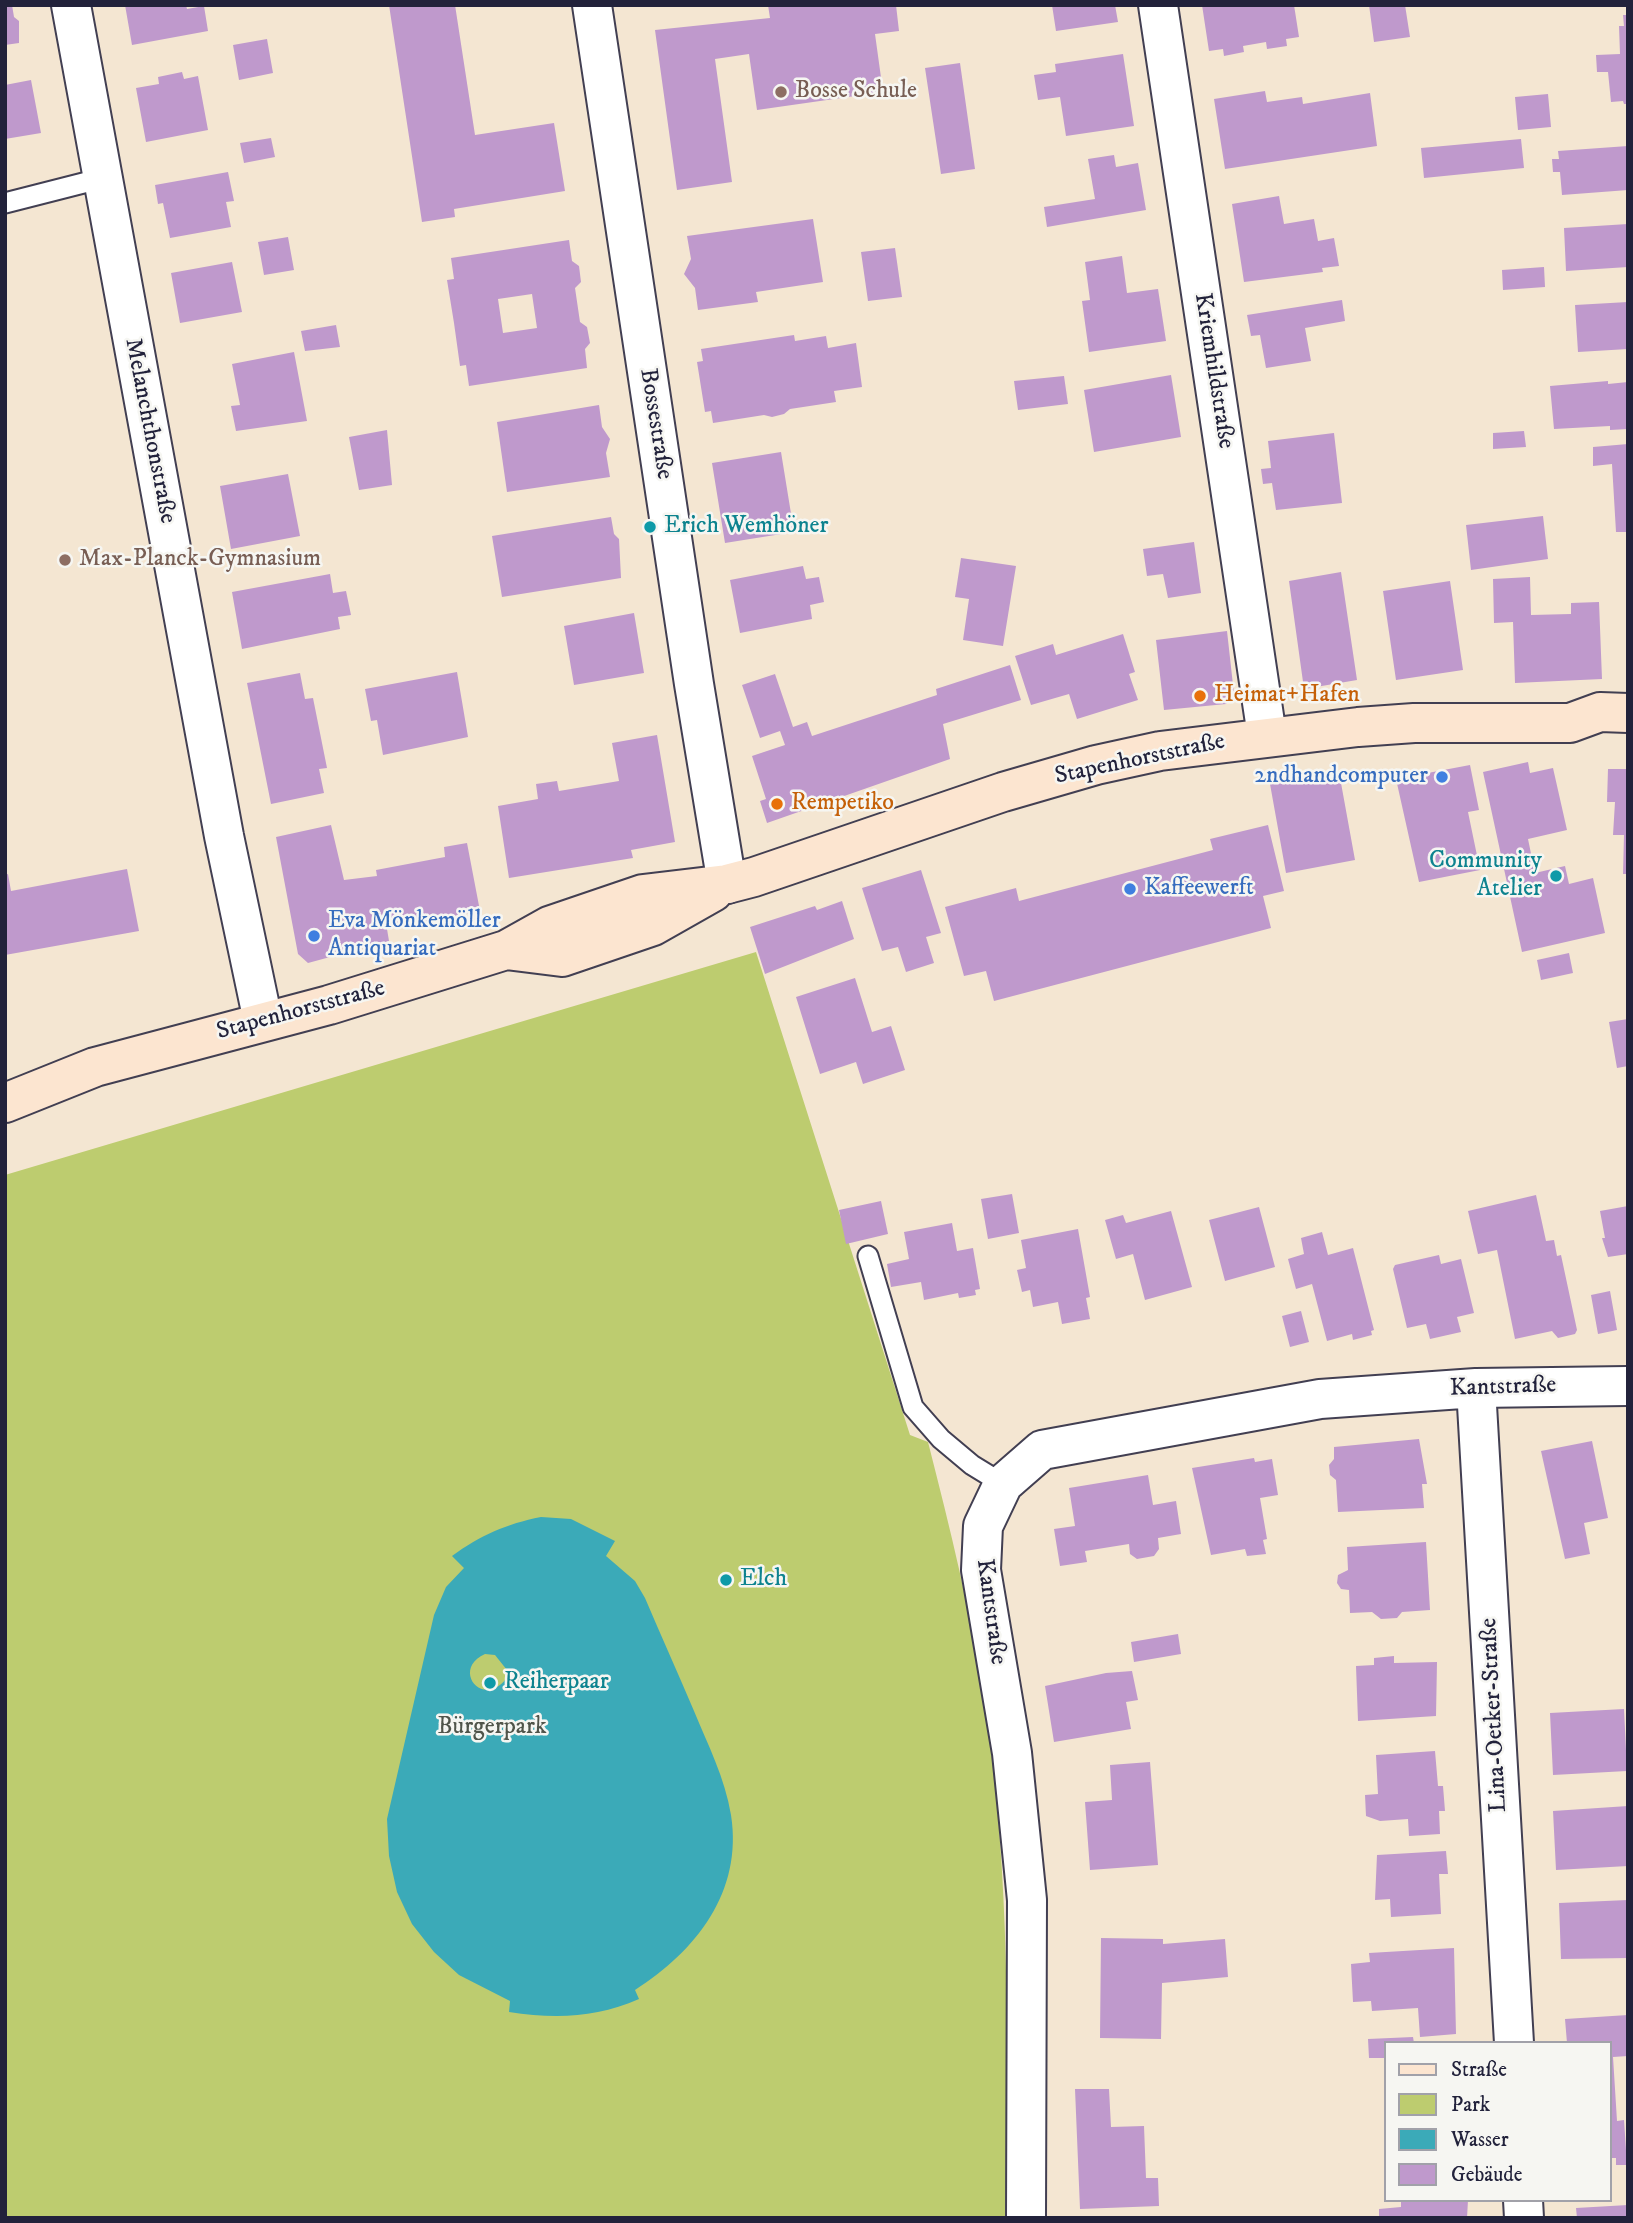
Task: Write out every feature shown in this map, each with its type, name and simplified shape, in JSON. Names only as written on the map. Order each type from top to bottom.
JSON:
[{"type":"main road","name":"Stapenhorststraße","points":[[5,1103],[96,1067],[329,1005],[506,950],[562,957],[653,926],[727,884],[803,862],[1003,792],[1096,765],[1173,749],[1267,736],[1414,723],[1570,723],[1600,712],[1628,713]]},
{"type":"main road","name":"Stapenhorststraße","points":[[1570,723],[1598,737],[1628,738]]},
{"type":"main road","name":"Stapenhorststraße","points":[[5,1073],[96,1067]]},
{"type":"street","name":"Melanchthonstraße","points":[[71,5],[222,822],[262,1021]]},
{"type":"street","name":"Bossestraße","points":[[592,5],[694,684],[727,884]]},
{"type":"street","name":"Kriemhildstraße","points":[[1158,5],[1267,736]]},
{"type":"street","name":"Kantstraße","points":[[1026,2218],[1027,1900],[1012,1753],[981,1570],[983,1526],[1003,1484],[1042,1450],[1320,1399],[1476,1388],[1628,1386]]},
{"type":"street","name":"Lina-Oetker-Straße","points":[[1476,1388],[1514,2041]]},
{"type":"lane","points":[[5,202],[103,178]]},
{"type":"lane","points":[[867,1256],[913,1407],[941,1439],[972,1465],[1003,1484]]},
{"type":"green space","name":"Bürgerpark","points":[[756,952],[910,1435],[928,1442],[974,1639],[993,1769],[1003,1897],[1008,2218],[5,2218],[5,1175]]},
{"type":"water","points":[[541,1517],[571,1519],[615,1541],[606,1556],[635,1581],[645,1598],[716,1762],[731,1815],[733,1843],[730,1869],[722,1894],[695,1938],[677,1957],[635,1990],[639,1999],[607,2010],[575,2015],[543,2016],[509,2012],[510,2001],[459,1975],[434,1952],[412,1924],[397,1892],[389,1856],[387,1819],[434,1615],[446,1587],[464,1568],[452,1556],[494,1531]],"holes":[[[485,1654],[495,1655],[507,1670],[506,1679],[497,1687],[488,1690],[480,1688],[470,1676],[471,1668],[475,1661]]]},
{"type":"building","points":[[5,5],[12,5],[14,17],[19,21],[19,43],[5,45]]},
{"type":"building","points":[[125,5],[186,5],[187,9],[204,6],[208,31],[132,45]]},
{"type":"building","points":[[389,5],[455,5],[475,135],[554,123],[565,191],[454,209],[455,217],[422,222]]},
{"type":"building","points":[[768,5],[896,5],[899,31],[875,34],[883,92],[757,110],[749,54],[715,59],[732,182],[677,190],[655,30],[770,18]]},
{"type":"building","points":[[1052,5],[1115,5],[1118,22],[1056,31]]},
{"type":"building","points":[[1202,5],[1294,5],[1299,37],[1286,39],[1287,46],[1267,49],[1266,42],[1243,46],[1244,52],[1224,56],[1223,49],[1209,51]]},
{"type":"building","points":[[1369,5],[1405,5],[1410,37],[1374,42]]},
{"type":"building","points":[[1623,15],[1628,15],[1628,104],[1623,101],[1611,102],[1608,72],[1597,72],[1596,55],[1620,54],[1619,26],[1624,26]]},
{"type":"building","points":[[267,39],[273,73],[239,80],[233,45]]},
{"type":"building","points":[[1123,54],[1134,126],[1066,136],[1060,97],[1038,100],[1034,75],[1056,72],[1055,64]]},
{"type":"building","points":[[960,63],[975,169],[941,174],[925,68]]},
{"type":"building","points":[[182,72],[184,79],[198,76],[208,130],[146,142],[136,88],[159,84],[158,77]]},
{"type":"building","points":[[31,80],[41,133],[5,139],[5,85]]},
{"type":"building","points":[[1265,91],[1267,102],[1302,97],[1303,104],[1370,93],[1377,146],[1225,169],[1214,99]]},
{"type":"building","points":[[1548,94],[1551,127],[1518,130],[1515,97]]},
{"type":"building","points":[[271,138],[275,157],[244,163],[240,143]]},
{"type":"building","points":[[1521,139],[1524,168],[1424,178],[1421,148]]},
{"type":"building","points":[[1628,146],[1628,190],[1562,195],[1560,172],[1553,172],[1552,159],[1559,159],[1558,151]]},
{"type":"building","points":[[1114,155],[1116,167],[1138,163],[1146,210],[1047,227],[1044,207],[1095,199],[1088,159]]},
{"type":"building","points":[[228,172],[234,201],[226,202],[231,227],[170,238],[163,203],[158,204],[155,185]]},
{"type":"building","points":[[1279,196],[1284,224],[1314,219],[1318,241],[1334,238],[1339,266],[1322,268],[1323,272],[1244,282],[1232,204]]},
{"type":"building","points":[[813,219],[823,282],[756,292],[758,302],[698,310],[695,288],[684,274],[691,259],[687,236]]},
{"type":"building","points":[[1628,224],[1628,267],[1566,271],[1564,228]]},
{"type":"building","points":[[288,237],[294,270],[264,275],[258,242]]},
{"type":"building","points":[[569,240],[572,261],[579,266],[581,282],[575,288],[580,322],[587,327],[590,343],[585,349],[587,368],[469,386],[466,365],[460,366],[447,280],[454,279],[451,258]],"holes":[[[532,294],[537,328],[503,333],[498,299]]]},
{"type":"building","points":[[895,248],[902,297],[868,301],[861,252]]},
{"type":"building","points":[[1122,256],[1127,293],[1158,289],[1166,341],[1089,352],[1082,301],[1090,300],[1085,262]]},
{"type":"building","points":[[232,262],[242,312],[180,323],[171,273]]},
{"type":"building","points":[[1544,267],[1545,287],[1503,290],[1502,270]]},
{"type":"building","points":[[1342,300],[1345,321],[1305,328],[1311,361],[1266,368],[1260,335],[1251,336],[1247,315]]},
{"type":"building","points":[[1628,302],[1628,349],[1578,352],[1575,305]]},
{"type":"building","points":[[336,325],[340,347],[305,351],[301,331]]},
{"type":"building","points":[[794,335],[795,341],[826,336],[828,348],[856,343],[862,387],[834,391],[836,402],[790,409],[784,414],[772,417],[764,415],[713,423],[711,411],[705,412],[697,362],[703,361],[701,349]]},
{"type":"building","points":[[294,352],[307,421],[236,431],[231,406],[240,405],[232,364]]},
{"type":"building","points":[[1171,375],[1181,437],[1094,452],[1084,390]]},
{"type":"building","points":[[1064,376],[1068,404],[1018,410],[1014,381]]},
{"type":"building","points":[[1608,381],[1608,384],[1628,382],[1628,429],[1610,430],[1610,426],[1554,429],[1550,386]]},
{"type":"building","points":[[599,405],[602,427],[610,439],[606,453],[610,477],[507,492],[497,422]]},
{"type":"building","points":[[387,430],[392,485],[359,490],[349,437]]},
{"type":"building","points":[[1524,431],[1526,447],[1493,449],[1493,433]]},
{"type":"building","points":[[1334,433],[1342,503],[1276,510],[1272,483],[1263,484],[1261,469],[1271,468],[1268,441]]},
{"type":"building","points":[[1628,444],[1628,532],[1616,532],[1612,464],[1593,466],[1593,447]]},
{"type":"building","points":[[781,452],[794,532],[725,543],[712,463]]},
{"type":"building","points":[[288,474],[300,536],[231,549],[220,486]]},
{"type":"building","points":[[1543,516],[1548,559],[1471,570],[1466,525]]},
{"type":"building","points":[[611,517],[614,534],[619,539],[621,578],[502,597],[492,536]]},
{"type":"building","points":[[1194,542],[1201,593],[1168,598],[1163,574],[1147,576],[1143,549]]},
{"type":"building","points":[[961,558],[1016,566],[1003,646],[963,640],[969,599],[955,597]]},
{"type":"building","points":[[803,566],[806,579],[819,577],[824,602],[810,605],[812,619],[740,633],[730,580]]},
{"type":"building","points":[[1341,572],[1357,680],[1304,689],[1289,581]]},
{"type":"building","points":[[330,574],[333,593],[346,591],[351,615],[338,617],[340,629],[242,649],[232,592]]},
{"type":"building","points":[[1530,577],[1531,615],[1571,614],[1571,603],[1599,602],[1602,679],[1515,683],[1513,622],[1494,623],[1493,579]]},
{"type":"building","points":[[1450,581],[1463,670],[1396,680],[1383,591]]},
{"type":"building","points":[[634,613],[644,673],[574,685],[564,626]]},
{"type":"building","points":[[1227,631],[1234,694],[1226,704],[1164,710],[1156,640]]},
{"type":"building","points":[[1123,634],[1135,672],[1129,674],[1138,700],[1077,719],[1069,694],[1031,705],[1015,656],[1053,644],[1056,655]]},
{"type":"building","points":[[1010,665],[1021,700],[943,724],[950,759],[767,823],[760,801],[766,799],[752,756],[785,745],[780,731],[760,738],[742,685],[775,674],[793,727],[807,722],[812,736],[937,695],[936,689]]},
{"type":"building","points":[[457,672],[468,737],[383,755],[377,720],[371,721],[365,689]]},
{"type":"building","points":[[300,673],[305,699],[313,698],[327,768],[319,769],[324,793],[271,804],[247,683]]},
{"type":"building","points":[[657,735],[675,842],[631,850],[633,858],[509,878],[498,806],[538,799],[536,784],[557,781],[559,791],[619,781],[612,743]]},
{"type":"building","points":[[1528,762],[1530,773],[1553,768],[1567,830],[1528,839],[1535,873],[1565,866],[1569,884],[1593,878],[1605,933],[1522,952],[1483,772]]},
{"type":"building","points":[[1470,765],[1479,810],[1468,812],[1480,870],[1419,882],[1396,779]]},
{"type":"building","points":[[1608,769],[1628,769],[1628,874],[1623,874],[1624,835],[1613,835],[1615,802],[1607,802]]},
{"type":"building","points":[[1339,772],[1355,860],[1286,873],[1270,784]]},
{"type":"building","points":[[331,825],[344,880],[377,876],[376,870],[445,857],[444,847],[467,843],[480,911],[387,929],[389,941],[308,963],[298,954],[276,837]]},
{"type":"building","points":[[1268,825],[1284,891],[1263,896],[1271,928],[994,1001],[986,971],[964,976],[945,907],[1016,888],[1019,901],[1213,850],[1210,839]]},
{"type":"building","points":[[127,869],[139,931],[5,955],[5,875],[8,874],[11,891]]},
{"type":"building","points":[[921,870],[941,933],[926,937],[934,963],[906,972],[898,947],[882,951],[862,888]]},
{"type":"building","points":[[842,901],[854,939],[765,974],[750,927],[815,906],[817,910]]},
{"type":"building","points":[[1569,953],[1573,973],[1541,980],[1537,960]]},
{"type":"building","points":[[855,978],[872,1032],[891,1026],[905,1070],[863,1084],[856,1062],[820,1074],[796,997]]},
{"type":"building","points":[[1628,1019],[1628,1066],[1617,1068],[1609,1022]]},
{"type":"building","points":[[1012,1194],[1019,1233],[988,1239],[981,1199]]},
{"type":"building","points":[[1536,1195],[1546,1241],[1554,1240],[1557,1256],[1561,1255],[1577,1330],[1575,1334],[1558,1338],[1552,1331],[1515,1339],[1497,1250],[1478,1254],[1468,1211]]},
{"type":"building","points":[[881,1201],[888,1234],[846,1244],[839,1210]]},
{"type":"building","points":[[1628,1206],[1628,1254],[1608,1257],[1602,1238],[1605,1238],[1600,1211]]},
{"type":"building","points":[[1259,1207],[1275,1267],[1225,1281],[1209,1220]]},
{"type":"building","points":[[1171,1211],[1192,1287],[1145,1300],[1133,1254],[1116,1259],[1105,1220],[1123,1215],[1126,1223]]},
{"type":"building","points":[[952,1223],[957,1251],[973,1248],[980,1289],[975,1290],[976,1295],[959,1298],[958,1293],[924,1300],[921,1282],[891,1287],[887,1264],[909,1259],[904,1232]]},
{"type":"building","points":[[1078,1229],[1090,1297],[1086,1298],[1090,1319],[1062,1324],[1058,1302],[1033,1307],[1030,1290],[1022,1292],[1017,1270],[1026,1268],[1021,1240]]},
{"type":"building","points":[[1322,1232],[1328,1255],[1353,1248],[1374,1330],[1371,1331],[1372,1335],[1353,1340],[1352,1334],[1327,1341],[1312,1284],[1296,1289],[1288,1259],[1304,1254],[1301,1238]]},
{"type":"building","points":[[1439,1255],[1441,1264],[1461,1259],[1474,1313],[1457,1317],[1461,1332],[1430,1339],[1426,1324],[1407,1328],[1393,1269],[1395,1265]]},
{"type":"building","points":[[1610,1291],[1617,1330],[1598,1334],[1591,1295]]},
{"type":"building","points":[[1301,1311],[1309,1342],[1290,1347],[1282,1316]]},
{"type":"building","points":[[1419,1439],[1427,1484],[1422,1484],[1424,1508],[1338,1512],[1336,1480],[1330,1475],[1329,1465],[1334,1459],[1334,1447]]},
{"type":"building","points":[[1592,1441],[1608,1518],[1584,1523],[1590,1554],[1565,1559],[1541,1451]]},
{"type":"building","points":[[1254,1458],[1255,1462],[1272,1459],[1278,1495],[1260,1498],[1267,1539],[1263,1540],[1266,1554],[1247,1556],[1245,1549],[1211,1555],[1192,1468]]},
{"type":"building","points":[[1148,1475],[1153,1505],[1176,1501],[1181,1534],[1158,1538],[1159,1549],[1154,1556],[1137,1559],[1130,1554],[1129,1544],[1085,1551],[1087,1562],[1060,1566],[1054,1529],[1075,1526],[1069,1488]]},
{"type":"building","points":[[1426,1542],[1430,1610],[1402,1612],[1397,1618],[1381,1619],[1372,1612],[1350,1613],[1349,1590],[1341,1589],[1337,1583],[1338,1575],[1348,1570],[1347,1547]]},
{"type":"building","points":[[1178,1634],[1181,1654],[1134,1662],[1131,1642]]},
{"type":"building","points":[[1394,1656],[1394,1663],[1437,1662],[1436,1716],[1358,1721],[1356,1666],[1374,1665],[1374,1658]]},
{"type":"building","points":[[1132,1671],[1138,1700],[1126,1702],[1131,1729],[1054,1742],[1045,1686],[1106,1673]]},
{"type":"building","points":[[1624,1709],[1627,1771],[1553,1775],[1550,1713]]},
{"type":"building","points":[[1435,1751],[1438,1786],[1443,1786],[1445,1811],[1439,1811],[1440,1834],[1409,1836],[1408,1819],[1380,1821],[1366,1816],[1365,1795],[1378,1794],[1376,1755]]},
{"type":"building","points":[[1150,1762],[1158,1865],[1090,1870],[1085,1802],[1112,1800],[1110,1765]]},
{"type":"building","points":[[1628,1806],[1628,1866],[1556,1870],[1553,1811]]},
{"type":"building","points":[[1446,1851],[1448,1874],[1439,1874],[1441,1914],[1391,1917],[1390,1899],[1375,1900],[1377,1855]]},
{"type":"building","points":[[1628,1900],[1628,1958],[1561,1959],[1559,1903]]},
{"type":"building","points":[[1101,1938],[1163,1939],[1163,1944],[1225,1939],[1228,1977],[1162,1983],[1161,2039],[1100,2038]]},
{"type":"building","points":[[1454,1948],[1456,2034],[1420,2037],[1418,2008],[1372,2011],[1371,2001],[1353,2002],[1351,1964],[1370,1962],[1369,1953]]},
{"type":"building","points":[[1628,2015],[1628,2056],[1613,2057],[1617,2121],[1624,2120],[1627,2165],[1616,2165],[1616,2158],[1612,2158],[1612,2041],[1567,2041],[1565,2019]]},
{"type":"building","points":[[1413,2037],[1414,2041],[1384,2041],[1384,2058],[1369,2058],[1368,2039]]},
{"type":"building","points":[[1075,2089],[1109,2089],[1111,2127],[1144,2126],[1146,2178],[1158,2178],[1159,2206],[1080,2209]]},
{"type":"building","points":[[1401,2202],[1468,2202],[1467,2218],[1379,2218],[1379,2209],[1401,2207]]},
{"type":"building","points":[[1628,2205],[1628,2218],[1577,2218],[1576,2208]]},
{"type":"place","name":"Bosse Schule","points":[[781,92]]},
{"type":"place","name":"Erich Wemhöner","points":[[650,527]]},
{"type":"place","name":"Max-Planck-Gymnasium","points":[[65,560]]},
{"type":"place","name":"Heimat+Hafen","points":[[1200,696]]},
{"type":"place","name":"2ndhandcomputer","points":[[1442,777]]},
{"type":"place","name":"Rempetiko","points":[[777,804]]},
{"type":"place","name":"Community Atelier","points":[[1556,876]]},
{"type":"place","name":"Kaffeewerft","points":[[1130,889]]},
{"type":"place","name":"Eva Mönkemöller Antiquariat","points":[[314,936]]},
{"type":"place","name":"Elch","points":[[726,1580]]},
{"type":"place","name":"Reiherpaar","points":[[490,1683]]}]
